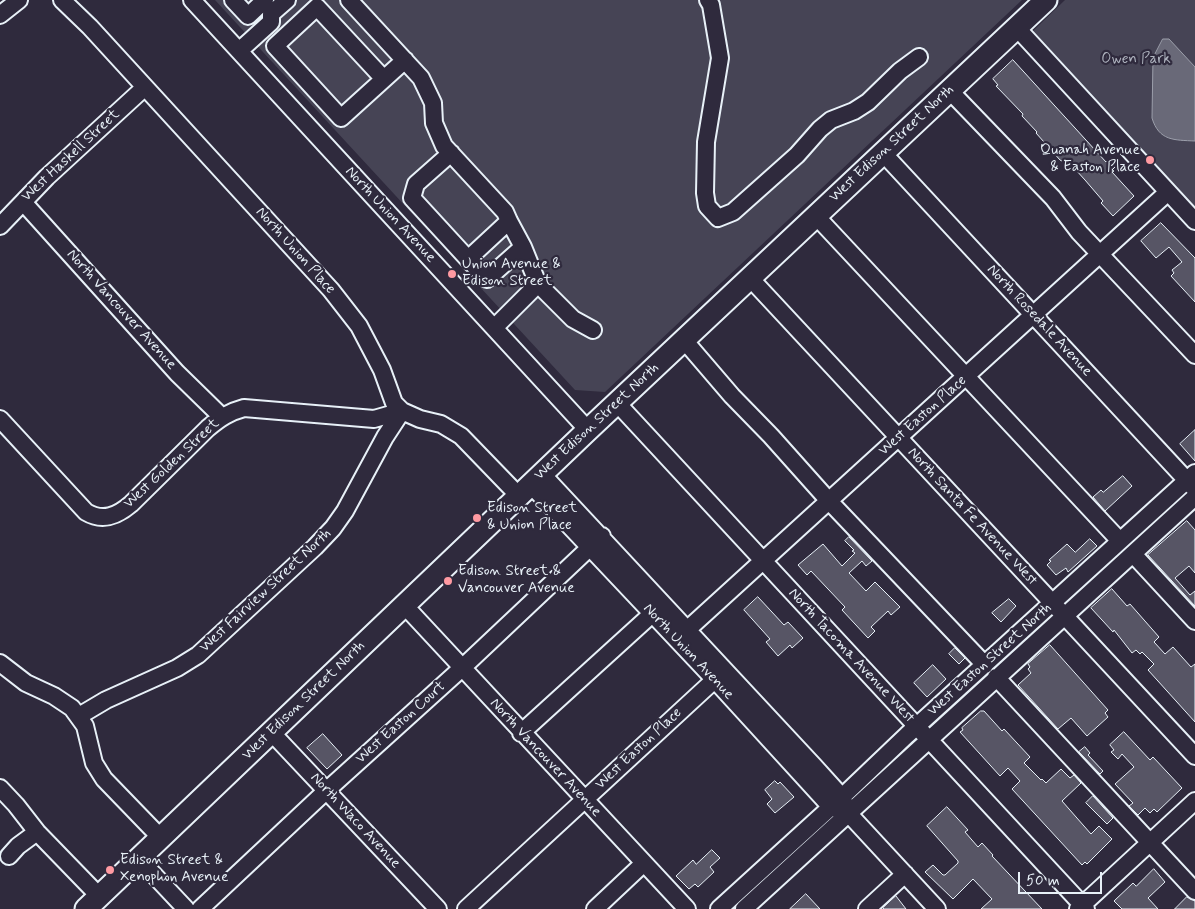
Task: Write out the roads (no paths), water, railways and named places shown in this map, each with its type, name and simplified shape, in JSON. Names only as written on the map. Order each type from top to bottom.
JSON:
[{"type":"main road","name":"West Edison Street North","points":[[93,903],[588,430],[1046,0]]},
{"type":"street","points":[[0,15],[19,0]]},
{"type":"street","name":"North Union Place","points":[[62,0],[90,28],[347,309],[369,344],[394,403],[402,411]]},
{"type":"street","name":"North Union Avenue","points":[[192,0],[588,430]]},
{"type":"street","points":[[233,0],[248,16],[265,0]]},
{"type":"street","points":[[239,51],[271,22],[272,14],[287,0]]},
{"type":"street","points":[[271,22],[279,22],[297,5],[298,0]]},
{"type":"street","points":[[349,0],[421,78],[433,103],[434,123],[444,146],[505,212],[523,247],[538,284],[573,319],[593,330]]},
{"type":"street","points":[[708,0],[711,5],[720,58],[706,142],[705,193],[707,206],[711,213],[718,218],[733,212],[797,155],[820,129],[831,120],[854,111],[868,102],[900,71],[919,57]]},
{"type":"street","points":[[383,78],[317,7],[275,46],[341,118],[405,60]]},
{"type":"street","points":[[345,37],[366,18]]},
{"type":"street","points":[[1017,28],[1195,221]]},
{"type":"street","name":"West Haskell Street","points":[[0,226],[22,202],[144,88]]},
{"type":"street","points":[[950,91],[1053,198],[1079,232],[1195,355]]},
{"type":"street","points":[[451,153],[416,184],[412,198],[487,280],[523,247]]},
{"type":"street","name":"North Rosedale Avenue","points":[[883,153],[1034,315],[1192,480]]},
{"type":"street","name":"West Easton Place","points":[[682,634],[1168,192]]},
{"type":"street","name":"North Vancouver Avenue","points":[[22,202],[177,373],[222,416]]},
{"type":"street","points":[[816,216],[1120,541]]},
{"type":"street","points":[[468,259],[509,221]]},
{"type":"street","name":"North Santa Fe Avenue West","points":[[750,278],[1195,756]]},
{"type":"street","points":[[494,328],[538,284]]},
{"type":"street","points":[[684,340],[732,396],[771,436],[829,501],[1195,890]]},
{"type":"street","name":"North Tacoma Avenue West","points":[[617,403],[929,739],[1082,908]]},
{"type":"street","name":"West Golden Street","points":[[0,419],[81,507],[92,516],[109,518],[122,511],[222,416],[244,408],[374,419],[402,411]]},
{"type":"street","points":[[402,411],[420,419],[441,424],[531,485]]},
{"type":"street","name":"West Fairview Street North","points":[[79,716],[106,700],[177,668],[198,655],[315,547],[333,528],[345,511],[380,446],[402,411]]},
{"type":"street","name":"West Easton Street North","points":[[1058,610],[1120,541],[1192,480]]},
{"type":"street","name":"North Union Avenue","points":[[531,485],[602,536],[682,634],[719,675],[814,766],[836,802],[937,909]]},
{"type":"street","name":"North Union Avenue","points":[[531,485],[652,614],[682,634]]},
{"type":"street","name":"West Easton Street North","points":[[744,909],[929,739],[991,671],[1058,610],[1133,554],[1195,496]]},
{"type":"street","name":"West Easton Court","points":[[200,909],[326,791],[462,668],[602,536]]},
{"type":"street","points":[[1133,554],[1195,621]]},
{"type":"street","name":"North Vancouver Avenue","points":[[404,606],[687,909]]},
{"type":"street","points":[[521,733],[652,614]]},
{"type":"street","points":[[0,663],[26,683],[72,708],[85,726],[94,763],[104,779],[161,838]]},
{"type":"street","name":"West Easton Street North","points":[[719,909],[917,726],[991,671]]},
{"type":"street","name":"West Easton Place","points":[[466,909],[719,675]]},
{"type":"street","name":"North Waco Avenue","points":[[272,733],[438,909]]},
{"type":"street","points":[[0,788],[37,832],[52,856],[93,903]]},
{"type":"street","points":[[1082,908],[1195,801]]},
{"type":"street","points":[[9,856],[18,846],[37,832]]},
{"type":"street","points":[[139,859],[186,909]]},
{"type":"street","points":[[595,909],[644,863]]},
{"type":"street","points":[[867,909],[905,874]]},
{"type":"water","points":[[1163,39],[1169,39],[1195,67],[1195,141],[1168,138],[1155,126],[1152,118],[1153,58]]},
{"type":"place","name":"Quanah Avenue & Easton Place","points":[[1150,160]]},
{"type":"place","name":"Union Avenue & Edison Street","points":[[452,274]]},
{"type":"place","name":"Edison Street & Union Place","points":[[477,518]]},
{"type":"place","name":"Edison Street & Vancouver Avenue","points":[[448,581]]},
{"type":"place","name":"Edison Street & Xenophon Avenue","points":[[110,870]]},
{"type":"park label","name":"Owen Park","points":[[1136,60]]}]
